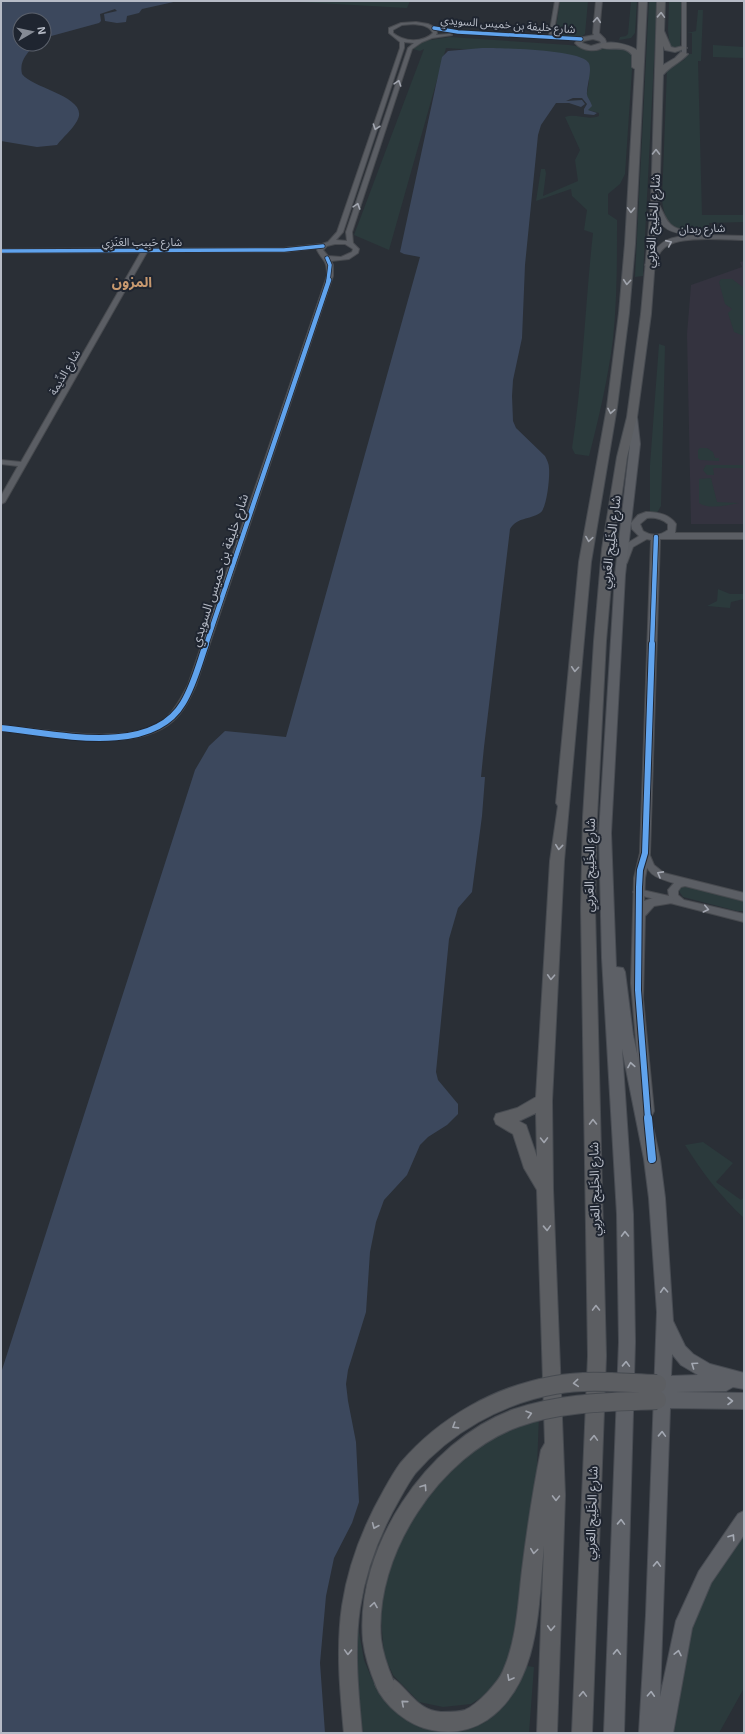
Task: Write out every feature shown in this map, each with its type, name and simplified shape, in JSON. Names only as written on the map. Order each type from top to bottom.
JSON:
[{"type":"highway","name":"شارع الخَلِيج العَربِي","points":[[547,1733],[556,1521],[555,1430],[545,1189],[544,1101],[557,861],[585,562],[612,407],[624,313],[630,244],[643,1]]},
{"type":"highway","name":"شارع الخَلِيج العَربِي","points":[[582,1733],[597,1356],[588,908],[590,817],[600,641],[607,564],[621,464],[632,417],[646,314],[655,205],[661,1]]},
{"type":"highway","points":[[602,42],[632,40],[638,36],[643,10]]},
{"type":"highway","points":[[658,76],[666,66],[678,60],[683,51],[668,48],[660,30]]},
{"type":"highway","points":[[602,42],[623,47],[635,53],[638,84]]},
{"type":"highway","points":[[544,1101],[522,1114],[502,1119],[520,1130],[532,1168],[545,1189]]},
{"type":"highway","points":[[353,1733],[348,1654],[351,1606],[362,1557],[382,1510],[408,1467],[428,1446],[451,1428],[483,1409],[520,1394],[555,1385],[581,1382],[660,1392]]},
{"type":"highway","points":[[555,1430],[540,1501],[524,1640],[511,1679],[489,1706],[468,1720],[441,1722],[422,1718],[401,1702],[385,1684],[375,1658],[372,1632],[374,1607],[379,1578],[388,1550],[408,1510],[428,1480],[462,1448],[491,1430],[516,1418],[550,1408],[660,1392]]},
{"type":"main road","points":[[599,1],[596,33],[602,42]]},
{"type":"main road","points":[[581,40],[588,30]]},
{"type":"main road","points":[[581,40],[590,48],[602,42]]},
{"type":"main road","points":[[581,40],[602,42]]},
{"type":"main road","name":"شارع ربدان","points":[[655,205],[661,222],[665,226],[678,231],[744,232]]},
{"type":"main road","points":[[689,232],[682,234],[681,236],[687,238],[698,238]]},
{"type":"main road","name":"شارع ربدان","points":[[649,265],[661,247],[673,240],[698,238],[744,238]]},
{"type":"main road","points":[[614,1733],[627,1342],[625,1214],[609,958],[605,833],[620,575],[635,444],[632,417]]},
{"type":"main road","points":[[605,833],[614,946],[626,1035],[652,1159],[661,1239],[665,1312],[660,1392],[649,1733]]},
{"type":"main road","points":[[665,1312],[671,1338],[686,1358],[705,1372],[744,1382]]},
{"type":"main road","points":[[660,1392],[744,1382]]},
{"type":"main road","points":[[660,1392],[744,1401]]},
{"type":"main road","points":[[663,1733],[683,1628],[705,1577],[744,1520]]},
{"type":"street","points":[[551,35],[557,1]]},
{"type":"street","points":[[683,51],[684,1]]},
{"type":"street","name":"شارع خليفة بن خميس السويدي","points":[[398,38],[392,35],[391,31],[393,28],[401,24],[418,23],[434,28],[458,32],[581,40]]},
{"type":"street","points":[[432,37],[435,33],[434,28]]},
{"type":"street","name":"شارع خليفة بن خميس السويدي","points":[[422,40],[432,37],[452,35],[581,40]]},
{"type":"street","points":[[545,37],[551,35],[557,38]]},
{"type":"street","points":[[398,38],[412,41],[422,40]]},
{"type":"street","points":[[323,246],[330,242],[340,232],[400,55],[403,44],[398,38]]},
{"type":"street","points":[[350,244],[349,232],[409,50],[413,44],[422,40]]},
{"type":"street","points":[[330,242],[343,242],[355,247],[356,251],[354,255],[348,258]]},
{"type":"street","name":"شارع خليفة بن خميس السويدي","points":[[323,246],[320,250],[330,265],[330,276]]},
{"type":"street","name":"شارع حَبِيب العَنَزِي","points":[[1,251],[284,250],[323,246]]},
{"type":"street","name":"شارع حَبِيب العَنَزِي","points":[[284,250],[324,256],[335,260],[348,258]]},
{"type":"street","name":"شارع الدِّيمة","points":[[1,502],[145,251]]},
{"type":"street","name":"شارع خليفة بن خميس السويدي","points":[[1,728],[120,739],[152,730],[171,720],[180,710],[192,685],[228,581],[330,276],[337,266],[348,258]]},
{"type":"street","points":[[1,462],[23,464]]},
{"type":"street","points":[[629,490],[632,508],[646,515],[661,516],[690,529],[707,531]]},
{"type":"street","points":[[646,515],[637,519],[635,526],[641,533],[655,536],[744,536]]},
{"type":"street","points":[[620,575],[629,546],[672,530],[672,524],[670,521]]},
{"type":"street","points":[[686,536],[683,534],[684,532],[744,531]]},
{"type":"street","points":[[655,536],[645,853],[648,862],[655,872],[661,876],[744,897]]},
{"type":"street","points":[[645,853],[640,863],[638,892],[639,916],[637,982],[652,1159]]},
{"type":"street","points":[[684,904],[677,900],[673,893],[678,884],[686,882]]},
{"type":"street","points":[[638,892],[744,918]]},
{"type":"street","points":[[639,916],[647,905],[656,901],[668,900]]},
{"type":"street","points":[[731,915],[744,913]]},
{"type":"shaded area","points":[[281,1],[410,1],[407,8]]},
{"type":"shaded area","points":[[560,1],[588,1],[585,34],[570,38],[555,35]]},
{"type":"shaded area","points":[[631,1],[637,1],[635,33],[631,38],[619,40],[620,37],[628,34]]},
{"type":"shaded area","points":[[649,1],[657,1],[643,276],[635,277]]},
{"type":"shaded area","points":[[669,1],[682,1],[680,47],[678,48],[670,47],[668,31]]},
{"type":"shaded area","points":[[698,10],[703,10],[701,61],[698,61],[702,215],[744,215],[744,222],[709,223],[710,230],[682,230],[671,225],[667,220],[662,200],[667,69],[684,60],[686,54],[692,54],[692,33],[687,33],[696,31]]},
{"type":"shaded area","points":[[450,37],[569,45],[596,49],[618,47],[631,51],[633,55],[625,174],[620,184],[608,194],[608,214],[617,220],[617,268],[613,339],[603,398],[589,456],[575,454],[572,448],[579,395],[593,233],[584,230],[587,210],[572,196],[571,189],[536,201],[541,169],[545,169],[546,173],[543,196],[578,181],[575,160],[580,150],[565,117],[573,116],[591,118],[599,116],[599,113],[588,110],[588,62],[576,56],[446,48],[389,250],[354,235],[424,49],[420,51],[413,49],[424,41]]},
{"type":"shaded area","points":[[713,45],[744,47],[744,58],[713,57]]},
{"type":"shaded area","points":[[744,261],[744,524],[691,524],[687,334],[691,285],[742,267],[740,262]]},
{"type":"shaded area","points":[[721,279],[732,279],[744,288],[744,336],[734,332],[728,313],[732,309],[725,304],[719,282]]},
{"type":"shaded area","points":[[659,344],[665,346],[661,506],[657,513],[650,512],[650,465]]},
{"type":"shaded area","points":[[700,448],[707,448],[713,452],[715,458],[719,458],[719,461],[700,460],[698,458],[698,450]]},
{"type":"shaded area","points":[[706,465],[744,465],[744,468],[713,468],[714,475],[707,475],[703,470]]},
{"type":"shaded area","points":[[711,478],[717,502],[739,503],[713,507],[699,503],[699,479]]},
{"type":"shaded area","points":[[718,589],[730,594],[744,594],[744,599],[731,602],[730,608],[707,606],[717,601]]},
{"type":"shaded area","points":[[685,885],[744,901],[744,911],[737,911],[683,897],[679,891],[681,887]]},
{"type":"shaded area","points":[[703,1142],[733,1163],[716,1182],[741,1200],[744,1197],[744,1218],[712,1183],[685,1145]]},
{"type":"shaded area","points":[[539,1415],[537,1468],[517,1620],[505,1673],[491,1691],[471,1704],[443,1707],[419,1702],[393,1675],[384,1655],[381,1619],[382,1593],[394,1547],[411,1513],[464,1453]]},
{"type":"shaded area","points":[[744,1529],[744,1688],[719,1733],[672,1733],[689,1634],[710,1581]]},
{"type":"shaded area","points":[[357,1621],[364,1660],[372,1679],[383,1696],[419,1725],[443,1731],[472,1726],[496,1713],[517,1688],[527,1666],[534,1667],[529,1733],[363,1733],[356,1679]]},
{"type":"water","points":[[1,1],[178,1],[142,9],[139,13],[127,16],[126,22],[117,23],[105,21],[104,14],[117,11],[115,9],[100,14],[101,21],[99,23],[52,36],[52,12],[12,12],[12,52],[29,52],[23,61],[21,69],[22,74],[37,84],[69,100],[76,106],[79,113],[75,124],[57,145],[37,147],[1,141]]},
{"type":"water","points":[[482,48],[538,50],[570,54],[581,58],[588,62],[590,68],[587,94],[592,106],[588,110],[597,113],[594,115],[584,114],[584,109],[587,104],[582,98],[573,98],[566,101],[582,100],[585,104],[581,107],[569,103],[556,103],[541,125],[538,135],[525,265],[522,338],[513,380],[512,396],[513,421],[516,428],[545,456],[548,462],[548,492],[540,513],[516,522],[510,529],[484,747],[481,777],[485,777],[482,816],[472,892],[458,908],[449,939],[436,1072],[438,1080],[458,1104],[458,1114],[447,1125],[428,1137],[420,1145],[407,1175],[384,1200],[376,1222],[370,1252],[366,1312],[348,1370],[346,1384],[356,1442],[359,1502],[352,1523],[334,1558],[326,1596],[320,1663],[325,1733],[1,1733],[1,1373],[195,770],[209,746],[225,731],[286,737],[420,257],[400,252],[442,57],[448,51]]},
{"type":"cycle path","points":[[434,28],[458,32],[581,39]]},
{"type":"cycle path","points":[[1,251],[284,250],[323,246]]},
{"type":"cycle path","points":[[1,728],[88,737],[125,737],[142,734],[157,728],[171,719],[183,704],[192,685],[330,276],[330,265],[327,258]]},
{"type":"cycle path","points":[[652,1159],[638,990],[639,878],[645,853],[656,537]]},
{"type":"district","name":"المزون","points":[[132,281]]}]
